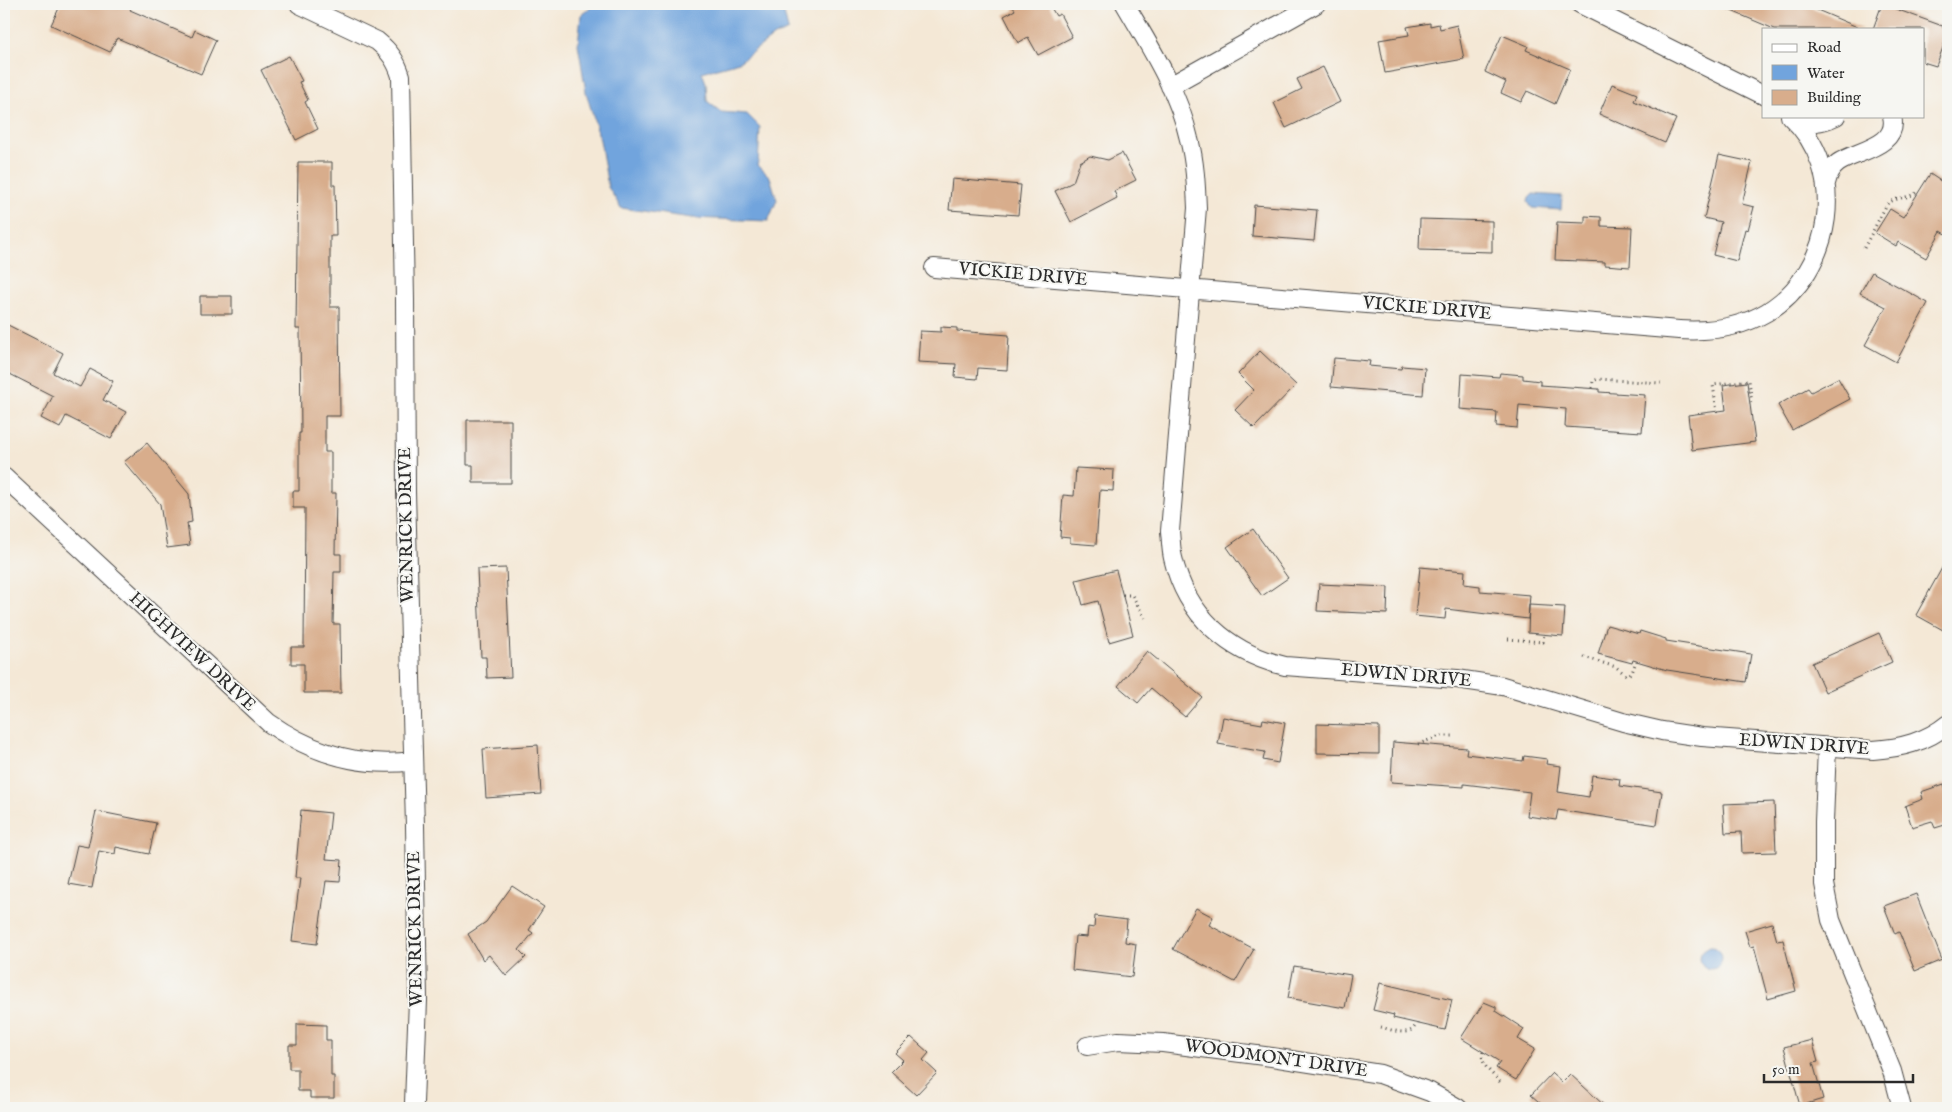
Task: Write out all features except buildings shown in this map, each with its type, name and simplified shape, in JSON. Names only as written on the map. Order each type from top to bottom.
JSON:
[{"type":"street","name":"WENRICK DRIVE","points":[[299,4],[376,41],[388,50],[396,62],[400,76],[405,300],[406,492],[418,1000],[414,1103]]},
{"type":"street","name":"EDWIN DRIVE","points":[[1125,4],[1170,86],[1185,122],[1195,175],[1197,208],[1170,532],[1173,558],[1182,585],[1197,610],[1216,632],[1255,657],[1285,666],[1457,679],[1503,686],[1623,722],[1662,731],[1702,737],[1858,750],[1891,749],[1928,738],[1948,724]]},
{"type":"street","points":[[1170,86],[1316,4]]},
{"type":"street","points":[[1580,4],[1762,95]]},
{"type":"street","points":[[1792,118],[1809,123],[1824,122],[1832,118]]},
{"type":"street","points":[[1792,118],[1814,148],[1826,183]]},
{"type":"street","points":[[1826,183],[1829,172],[1837,164],[1887,138],[1893,126],[1892,118]]},
{"type":"street","name":"VICKIE DRIVE","points":[[934,268],[1686,330],[1720,330],[1746,322],[1768,311],[1788,296],[1804,278],[1816,256],[1824,232],[1827,197],[1826,183]]},
{"type":"street","name":"HIGHVIEW DRIVE","points":[[4,477],[269,723],[302,744],[346,758],[380,763],[413,761]]},
{"type":"street","points":[[1827,747],[1824,884],[1831,920],[1892,1071],[1902,1108]]},
{"type":"street","name":"WOODMONT DRIVE","points":[[1087,1046],[1118,1040],[1162,1043],[1368,1072],[1405,1082],[1430,1092],[1458,1108]]},
{"type":"path","points":[[1864,248],[1886,204],[1892,200],[1909,198],[1916,193]]},
{"type":"path","points":[[1592,388],[1593,381],[1598,378],[1661,384]]},
{"type":"path","points":[[1717,412],[1713,385],[1749,380],[1752,404]]},
{"type":"path","points":[[1123,595],[1132,595],[1145,618]]},
{"type":"path","points":[[1508,639],[1543,642],[1544,634]]},
{"type":"path","points":[[1584,657],[1616,667],[1626,674],[1632,673],[1636,661]]},
{"type":"path","points":[[1418,744],[1440,736],[1456,736]]},
{"type":"path","points":[[1381,1027],[1411,1032],[1416,1027],[1416,1024]]},
{"type":"path","points":[[1483,1052],[1481,1057],[1483,1063],[1501,1083]]},
{"type":"path","points":[[4,1103],[13,1108]]},
{"type":"water","points":[[595,4],[782,4],[788,30],[774,36],[739,62],[702,72],[706,83],[707,101],[721,112],[747,114],[760,127],[758,165],[770,177],[777,200],[768,221],[692,218],[621,208],[608,187],[600,140],[586,92],[578,44],[581,15]]},
{"type":"water","points":[[1533,194],[1562,196],[1561,210],[1532,208],[1528,202]]},
{"type":"water","points":[[1711,947],[1719,950],[1722,958],[1719,966],[1711,969],[1703,966],[1700,958],[1703,950]]}]
